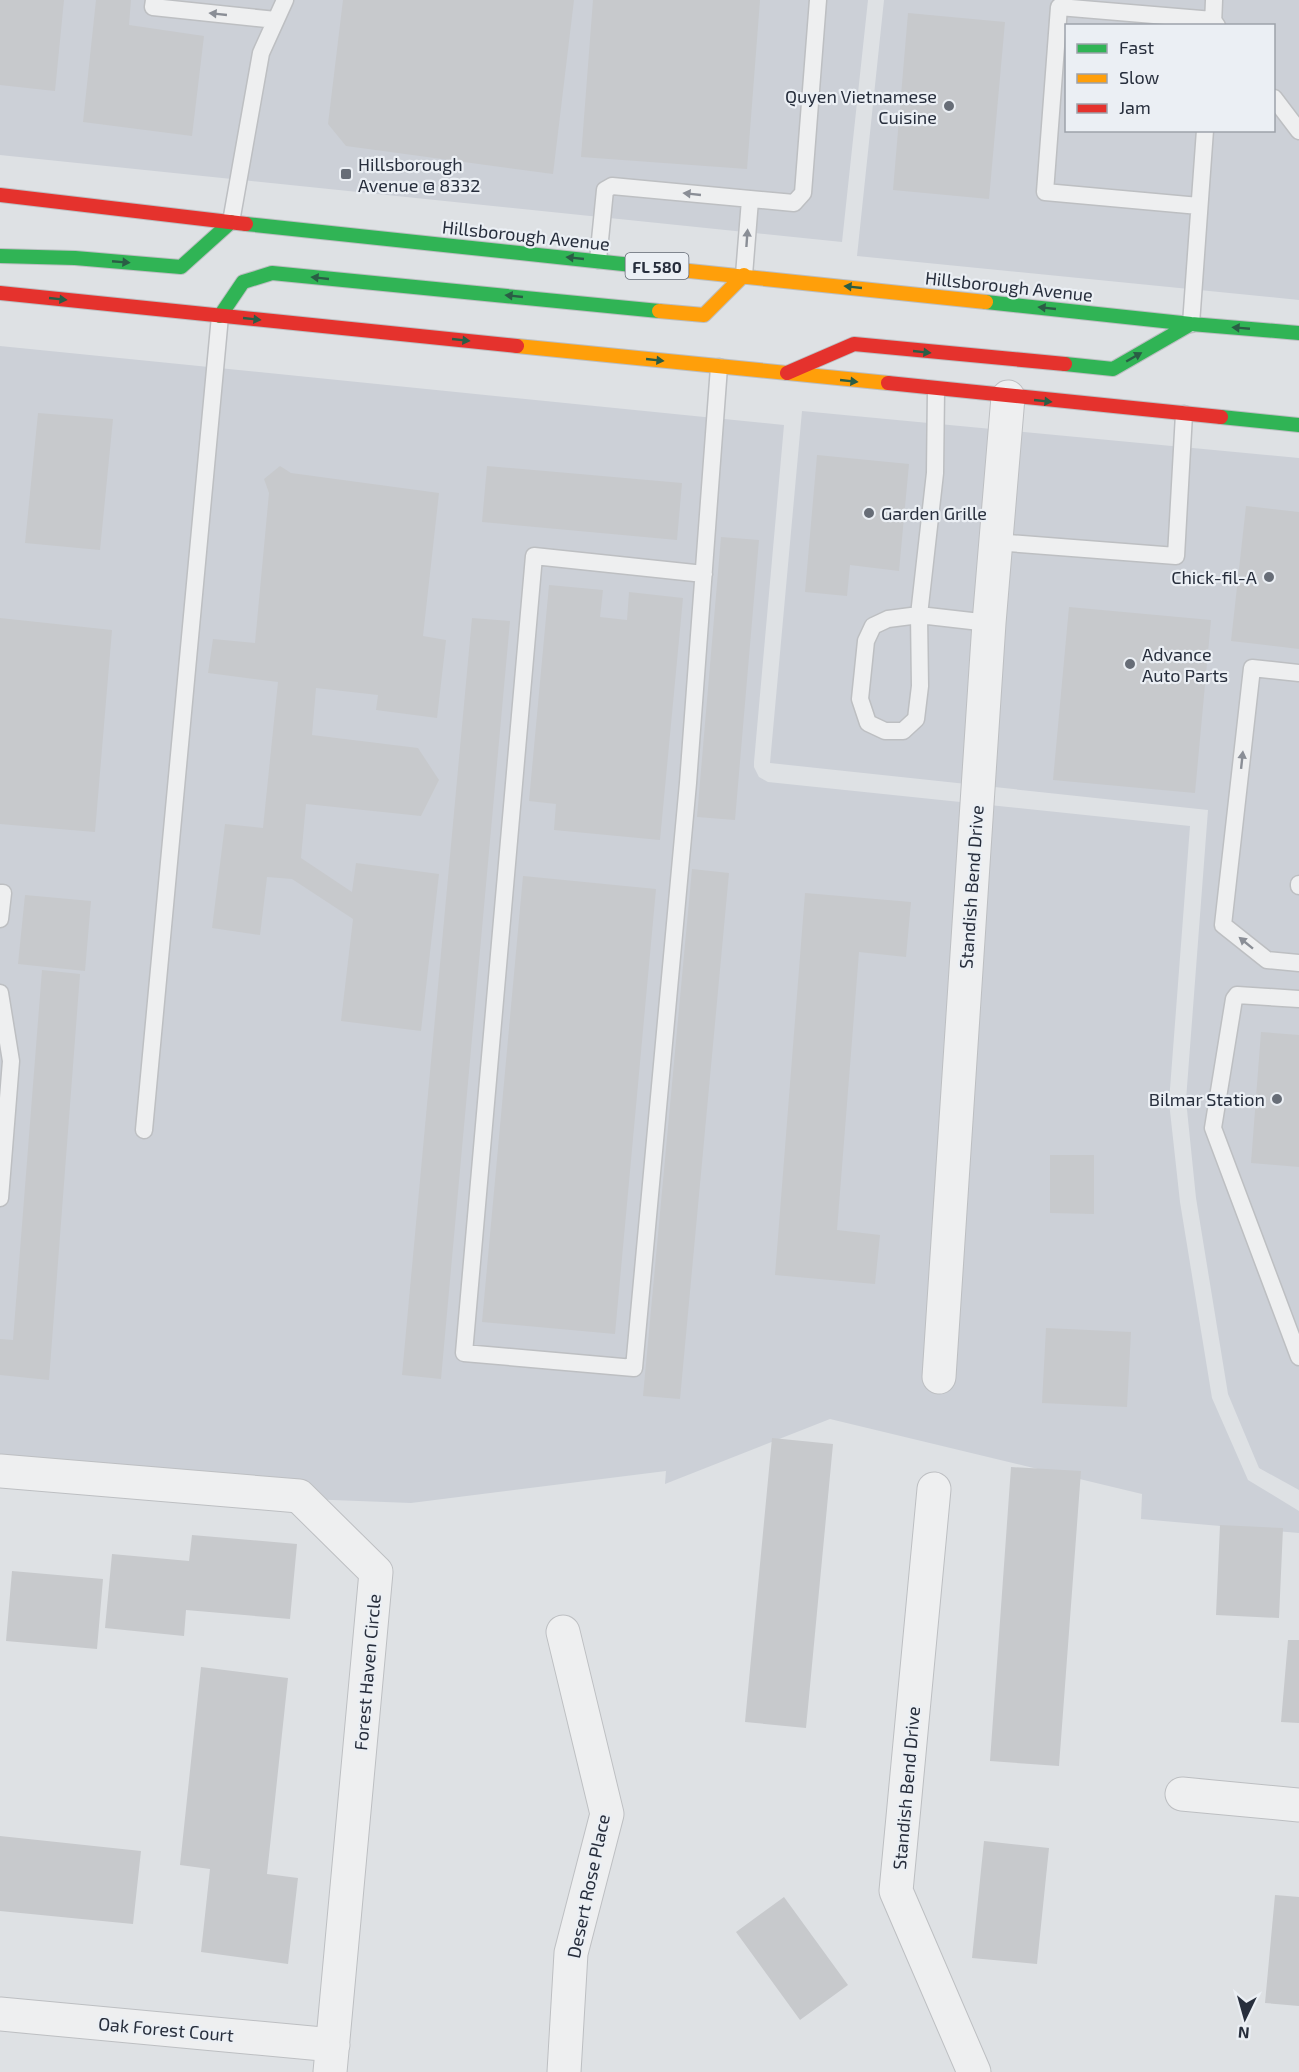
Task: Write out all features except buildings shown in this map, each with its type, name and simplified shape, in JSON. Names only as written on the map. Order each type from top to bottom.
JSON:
[{"type":"main road","name":"Hillsborough Avenue","points":[[0,195],[231,222],[1191,324],[1299,333]]},
{"type":"main road","points":[[0,256],[75,258],[182,267],[231,222]]},
{"type":"main road","points":[[220,316],[243,282],[272,273],[704,315],[744,275]]},
{"type":"main road","points":[[0,293],[936,390],[1299,425]]},
{"type":"main road","points":[[786,374],[854,344],[1113,369],[1191,324]]},
{"type":"street","name":"Standish Bend Drive","points":[[939,1377],[989,623],[1008,397]]},
{"type":"street","name":"Forest Haven Circle","points":[[0,1471],[299,1496],[376,1572],[332,2058]]},
{"type":"street","name":"Standish Bend Drive","points":[[934,1489],[896,1891],[974,2072]]},
{"type":"street","name":"Desert Rose Place","points":[[563,1632],[607,1814],[571,1953],[564,2072]]},
{"type":"street","points":[[1182,1794],[1299,1805]]},
{"type":"street","name":"Oak Forest Court","points":[[0,2014],[332,2058]]},
{"type":"lane","points":[[154,0],[153,7],[276,20]]},
{"type":"lane","points":[[231,222],[261,53],[285,0]]},
{"type":"lane","points":[[598,260],[605,190],[612,186],[794,203],[802,193],[818,0]]},
{"type":"lane","points":[[1199,206],[1045,192],[1051,105],[1059,7],[1214,24],[1214,0]]},
{"type":"lane","points":[[1275,99],[1299,131]]},
{"type":"lane","points":[[1191,324],[1205,132]]},
{"type":"lane","points":[[744,275],[750,200]]},
{"type":"lane","points":[[144,1130],[220,316]]},
{"type":"lane","points":[[704,574],[534,556],[464,1353],[634,1368],[688,783],[704,574],[719,367]]},
{"type":"lane","points":[[936,390],[935,474],[919,615],[920,686],[916,719],[903,731],[885,730],[868,723],[860,699],[866,641],[873,626],[888,619],[919,615],[989,623]]},
{"type":"lane","points":[[995,542],[1176,556],[1184,414]]},
{"type":"lane","points":[[1299,673],[1252,668],[1223,925],[1267,960],[1299,963]]},
{"type":"lane","points":[[0,893],[3,893],[0,919]]},
{"type":"lane","points":[[0,993],[11,1061],[2,1146],[0,1198]]},
{"type":"lane","points":[[1299,999],[1237,995],[1234,999],[1213,1128],[1299,1357]]},
{"type":"shaded area","points":[[0,0],[868,0],[842,242],[0,155]]},
{"type":"shaded area","points":[[884,0],[1299,0],[1299,300],[857,256]]},
{"type":"shaded area","points":[[0,346],[784,425],[754,762],[759,777],[768,782],[1190,826],[1169,1102],[1180,1202],[1212,1398],[1248,1480],[1299,1511],[1299,1533],[1141,1519],[1142,1494],[830,1419],[665,1484],[666,1471],[411,1503],[0,1487]]},
{"type":"shaded area","points":[[802,411],[1299,458],[1299,1490],[1259,1468],[1228,1394],[1196,1198],[1186,1100],[1208,810],[770,763]]},
{"type":"traffic: fast","points":[[0,256],[75,258],[181,267],[231,222]]},
{"type":"traffic: fast","points":[[246,224],[651,267]]},
{"type":"traffic: fast","points":[[220,316],[243,282],[272,273],[659,311]]},
{"type":"traffic: fast","points":[[986,302],[1299,333]]},
{"type":"traffic: fast","points":[[1065,364],[1113,369],[1191,324]]},
{"type":"traffic: fast","points":[[1221,417],[1299,425]]},
{"type":"traffic: slow","points":[[651,267],[986,302]]},
{"type":"traffic: slow","points":[[659,311],[704,315],[744,275]]},
{"type":"traffic: slow","points":[[517,346],[888,383]]},
{"type":"traffic: jam","points":[[0,195],[246,224]]},
{"type":"traffic: jam","points":[[0,293],[517,346]]},
{"type":"traffic: jam","points":[[787,373],[854,344],[1065,364]]},
{"type":"traffic: jam","points":[[888,383],[1221,417]]},
{"type":"place","name":"Quyen Vietnamese Cuisine","points":[[949,106]]},
{"type":"place","name":"Hillsborough Avenue @ 8332","points":[[346,174]]},
{"type":"place","name":"Garden Grille","points":[[869,513]]},
{"type":"place","name":"Chick-fil-A","points":[[1269,577]]},
{"type":"place","name":"Advance Auto Parts","points":[[1130,664]]},
{"type":"place","name":"Bilmar Station","points":[[1277,1099]]}]
